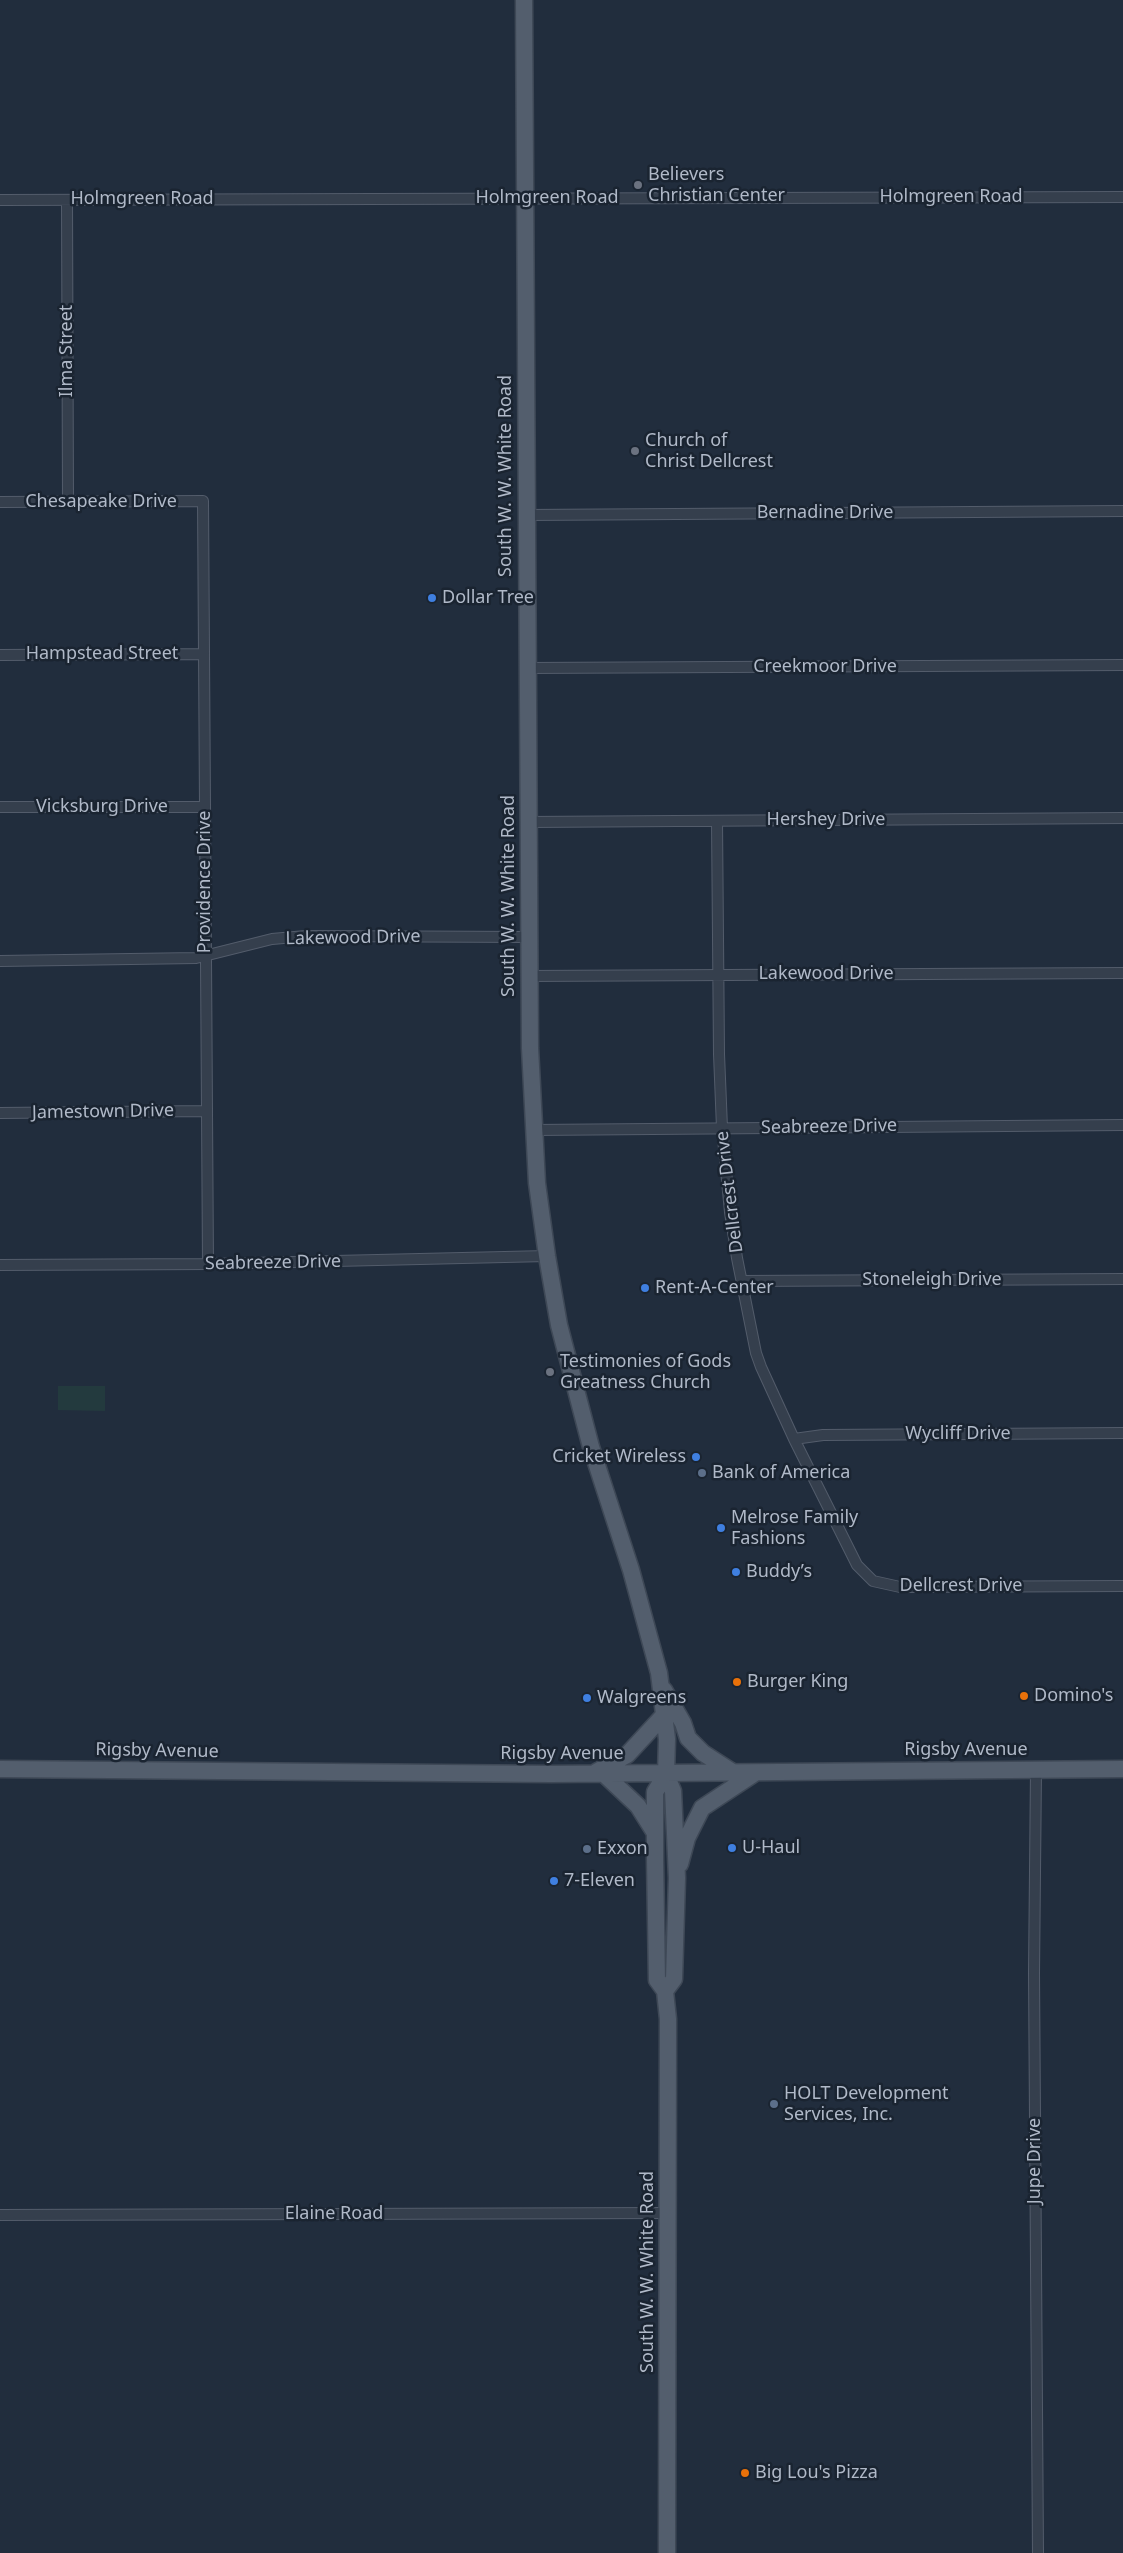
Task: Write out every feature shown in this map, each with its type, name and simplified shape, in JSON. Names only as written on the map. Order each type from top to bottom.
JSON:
[{"type":"main road","name":"South W. W. White Road","points":[[524,0],[529,976],[537,1183],[546,1256],[559,1326],[591,1447],[633,1576],[652,1644],[660,1682],[667,1739],[666,1774],[673,1791],[676,1878],[674,1979],[665,1991]]},
{"type":"main road","points":[[660,1682],[683,1723],[688,1738],[703,1753],[734,1773]]},
{"type":"main road","points":[[655,1833],[638,1806],[597,1774],[627,1755],[664,1715]]},
{"type":"main road","name":"Rigsby Avenue","points":[[0,1769],[597,1774],[1123,1769]]},
{"type":"main road","points":[[676,1878],[687,1838],[702,1808],[755,1773]]},
{"type":"main road","name":"South W. W. White Road","points":[[666,1774],[655,1792],[655,1859],[657,1980],[665,1991],[668,2019],[667,2553]]},
{"type":"main road","points":[[655,1859],[675,1860]]},
{"type":"street","name":"Holmgreen Road","points":[[0,200],[1123,197]]},
{"type":"street","name":"Ilma Street","points":[[67,200],[68,502]]},
{"type":"street","name":"Chesapeake Drive","points":[[0,502],[203,501]]},
{"type":"street","name":"Providence Drive","points":[[203,501],[208,1264]]},
{"type":"street","name":"Bernadine Drive","points":[[526,515],[1123,511]]},
{"type":"street","name":"Hampstead Street","points":[[0,655],[203,654]]},
{"type":"street","name":"Creekmoor Drive","points":[[528,668],[1123,665]]},
{"type":"street","name":"Vicksburg Drive","points":[[0,808],[205,807]]},
{"type":"street","name":"Hershey Drive","points":[[528,822],[1123,818]]},
{"type":"street","name":"Dellcrest Drive","points":[[717,821],[722,1128],[730,1212],[742,1281],[756,1353],[794,1439],[857,1565],[873,1581],[900,1587],[1123,1586]]},
{"type":"street","name":"Lakewood Drive","points":[[0,961],[206,957],[272,939],[306,936],[529,937]]},
{"type":"street","name":"Lakewood Drive","points":[[529,976],[1123,973]]},
{"type":"street","name":"Jamestown Drive","points":[[0,1113],[206,1111]]},
{"type":"street","name":"Seabreeze Drive","points":[[534,1130],[1123,1125]]},
{"type":"street","name":"Seabreeze Drive","points":[[0,1266],[208,1264],[546,1256]]},
{"type":"street","name":"Stoneleigh Drive","points":[[742,1281],[1123,1279]]},
{"type":"street","name":"Wycliff Drive","points":[[794,1439],[823,1435],[1123,1433]]},
{"type":"street","name":"Jupe Drive","points":[[1036,1770],[1034,1973],[1038,2553]]},
{"type":"street","name":"Elaine Road","points":[[0,2215],[668,2213]]},
{"type":"green space","points":[[58,1386],[105,1386],[105,1411],[58,1410]]},
{"type":"place","name":"Believers Christian Center","points":[[638,185]]},
{"type":"place","name":"Church of Christ Dellcrest","points":[[635,451]]},
{"type":"place","name":"Dollar Tree","points":[[432,598]]},
{"type":"place","name":"Rent-A-Center","points":[[645,1288]]},
{"type":"place","name":"Testimonies of Gods Greatness Church","points":[[550,1372]]},
{"type":"place","name":"Cricket Wireless","points":[[696,1457]]},
{"type":"place","name":"Bank of America","points":[[702,1473]]},
{"type":"place","name":"Melrose Family Fashions","points":[[721,1528]]},
{"type":"place","name":"Buddy’s","points":[[736,1572]]},
{"type":"place","name":"Burger King","points":[[737,1682]]},
{"type":"place","name":"Domino's","points":[[1024,1696]]},
{"type":"place","name":"Walgreens","points":[[587,1698]]},
{"type":"place","name":"U-Haul","points":[[732,1848]]},
{"type":"place","name":"Exxon","points":[[587,1849]]},
{"type":"place","name":"7-Eleven","points":[[554,1881]]},
{"type":"place","name":"HOLT Development Services, Inc.","points":[[774,2104]]},
{"type":"place","name":"Big Lou's Pizza","points":[[745,2473]]}]
